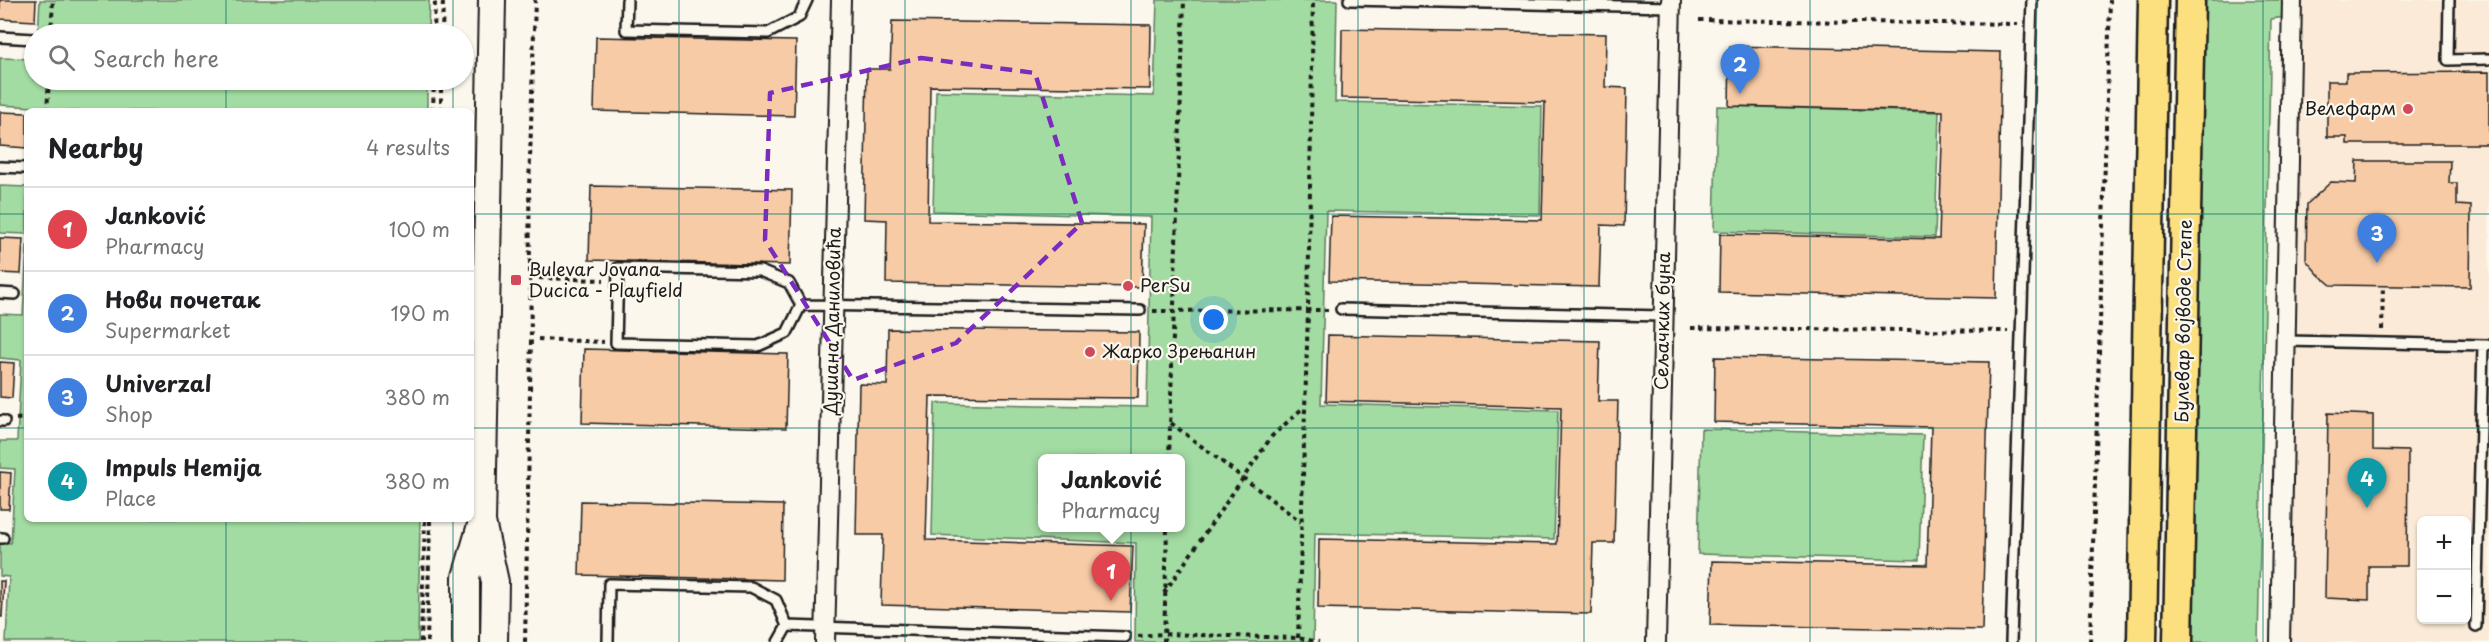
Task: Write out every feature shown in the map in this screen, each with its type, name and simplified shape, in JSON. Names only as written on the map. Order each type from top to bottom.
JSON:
[{"type":"main road","name":"Булевар војводе Степе","points":[[2142,642],[2153,0]]},
{"type":"main road","name":"Булевар војводе Степе","points":[[2178,642],[2190,0]]},
{"type":"street","points":[[492,0],[484,153],[482,522],[495,582],[494,642]]},
{"type":"street","name":"Душана Даниловића","points":[[825,635],[841,0]]},
{"type":"street","points":[[2280,642],[2292,0]]},
{"type":"street","name":"Сељачких буна","points":[[1656,642],[1670,3]]},
{"type":"street","points":[[466,642],[466,577],[482,522]]},
{"type":"lane","points":[[627,0],[626,30],[768,33],[799,17],[807,0]]},
{"type":"lane","points":[[1349,0],[1670,3]]},
{"type":"lane","points":[[2011,642],[2032,0]]},
{"type":"lane","points":[[2449,0],[2448,60],[2489,59]]},
{"type":"lane","points":[[0,37],[24,38]]},
{"type":"lane","points":[[0,167],[24,168]]},
{"type":"lane","points":[[618,268],[760,271],[789,283],[801,305],[787,333],[758,346],[616,343],[618,268]]},
{"type":"lane","points":[[0,293],[15,294]]},
{"type":"lane","points":[[801,305],[1140,310]]},
{"type":"lane","points":[[1341,309],[1664,315]]},
{"type":"lane","points":[[2286,340],[2486,345],[2476,626]]},
{"type":"lane","points":[[608,642],[609,584],[751,587],[776,600],[787,626]]},
{"type":"lane","points":[[787,626],[825,635],[1125,637]]},
{"type":"lane","points":[[778,642],[787,626]]},
{"type":"path","points":[[52,24],[53,0]]},
{"type":"path","points":[[434,24],[435,0]]},
{"type":"path","points":[[442,24],[443,0]]},
{"type":"path","points":[[525,642],[531,339],[529,189],[535,0]]},
{"type":"path","points":[[1169,454],[1184,0]]},
{"type":"path","points":[[1298,638],[1308,312],[1313,0]]},
{"type":"path","points":[[2090,642],[2110,0]]},
{"type":"path","points":[[1699,20],[2031,24]]},
{"type":"path","points":[[47,108],[48,90]]},
{"type":"path","points":[[433,108],[434,90]]},
{"type":"path","points":[[441,90],[441,108]]},
{"type":"path","points":[[539,278],[618,281]]},
{"type":"path","points":[[2381,343],[2383,286]]},
{"type":"path","points":[[1140,310],[1308,312],[1341,309]]},
{"type":"path","points":[[1691,328],[2021,331]]},
{"type":"path","points":[[537,339],[616,343]]},
{"type":"path","points":[[1164,593],[1272,436],[1305,406]]},
{"type":"path","points":[[1170,422],[1301,522]]},
{"type":"path","points":[[421,642],[425,522]]},
{"type":"path","points":[[427,642],[430,522]]},
{"type":"path","points":[[1164,642],[1167,532]]},
{"type":"path","points":[[1125,637],[1163,634],[1298,638],[1319,642]]},
{"type":"highlighted area","points":[[921,58],[1035,73],[1082,223],[956,343],[853,380],[765,240],[770,93]]},
{"type":"shaded area","points":[[2297,0],[2489,0],[2489,642],[2286,642]]},
{"type":"green space","points":[[40,0],[429,0],[428,24],[39,24]]},
{"type":"green space","points":[[1157,0],[1337,0],[1335,102],[1542,106],[1540,215],[1326,211],[1321,404],[1558,410],[1554,539],[1315,533],[1313,642],[1135,642],[1136,543],[932,535],[935,403],[1147,407],[1151,217],[933,211],[936,91],[1154,96]]},
{"type":"green space","points":[[2195,0],[2285,0],[2285,17],[2271,19],[2258,642],[2184,642]]},
{"type":"green space","points":[[0,58],[24,59],[24,90],[427,90],[427,108],[34,108],[0,105]]},
{"type":"green space","points":[[1717,106],[1939,112],[1935,237],[1714,231]]},
{"type":"green space","points":[[0,186],[24,187],[24,234],[0,233]]},
{"type":"green space","points":[[24,298],[24,522],[420,522],[418,642],[6,642],[9,577],[0,576],[0,542],[11,543],[15,469],[0,468],[0,441],[17,441],[21,360],[0,358],[0,314],[23,315]]},
{"type":"green space","points":[[1701,429],[1923,435],[1919,560],[1698,554]]},
{"type":"building","points":[[0,0],[36,0],[35,21],[0,19]]},
{"type":"building","points":[[892,21],[1151,25],[1150,89],[930,86],[928,221],[1144,224],[1142,287],[886,283],[887,220],[864,219],[867,69],[890,69]]},
{"type":"building","points":[[1342,29],[1606,34],[1605,87],[1627,88],[1624,226],[1601,225],[1599,287],[1329,281],[1331,216],[1542,220],[1545,102],[1341,98]]},
{"type":"building","points":[[596,37],[796,41],[794,116],[594,111]]},
{"type":"building","points":[[1730,46],[2001,52],[1996,298],[1719,292],[1720,234],[1939,239],[1943,111],[1729,106]]},
{"type":"building","name":"Велефарм","points":[[2489,72],[2489,144],[2347,144],[2347,137],[2327,137],[2327,81],[2346,81],[2346,73]]},
{"type":"building","points":[[0,112],[24,113],[24,148],[0,146]]},
{"type":"building","points":[[2357,161],[2450,161],[2449,183],[2457,183],[2457,205],[2471,206],[2470,287],[2331,285],[2319,275],[2306,260],[2307,204],[2331,182],[2356,183]]},
{"type":"building","points":[[591,186],[792,190],[790,265],[589,260]]},
{"type":"building","points":[[0,238],[23,239],[21,274],[0,273]]},
{"type":"building","points":[[888,329],[1139,332],[1138,398],[930,396],[926,540],[1133,546],[1130,612],[881,605],[883,535],[856,535],[859,384],[887,385]]},
{"type":"building","points":[[1328,335],[1600,341],[1598,401],[1618,401],[1614,543],[1593,543],[1591,614],[1318,608],[1319,539],[1557,544],[1561,407],[1326,401]]},
{"type":"building","points":[[584,349],[788,354],[786,428],[582,423]]},
{"type":"building","points":[[1715,357],[1989,362],[1982,630],[1710,625],[1712,561],[1927,565],[1931,427],[1714,422]]},
{"type":"building","points":[[0,362],[14,363],[12,398],[0,397]]},
{"type":"building","points":[[2328,413],[2373,415],[2373,450],[2408,451],[2407,566],[2369,566],[2369,600],[2325,598]]},
{"type":"building","points":[[0,472],[11,473],[9,509],[0,509]]},
{"type":"building","points":[[581,501],[783,505],[782,580],[579,575]]},
{"type":"building","points":[[0,581],[4,581],[2,617],[0,617]]},
{"type":"place","name":"Нови почетак","points":[[1740,94]]},
{"type":"place","name":"Велефарм","points":[[2408,109]]},
{"type":"place","name":"Univerzal","points":[[2377,263]]},
{"type":"place","name":"Bulevar Jovana Ducica - Playfield","points":[[516,280]]},
{"type":"place","name":"PerSu","points":[[1128,286]]},
{"type":"place","name":"Жарко Зрењанин","points":[[1090,352]]},
{"type":"place","name":"Impuls Hemija","points":[[2367,508]]},
{"type":"place","name":"Janković","points":[[1111,601]]}]
